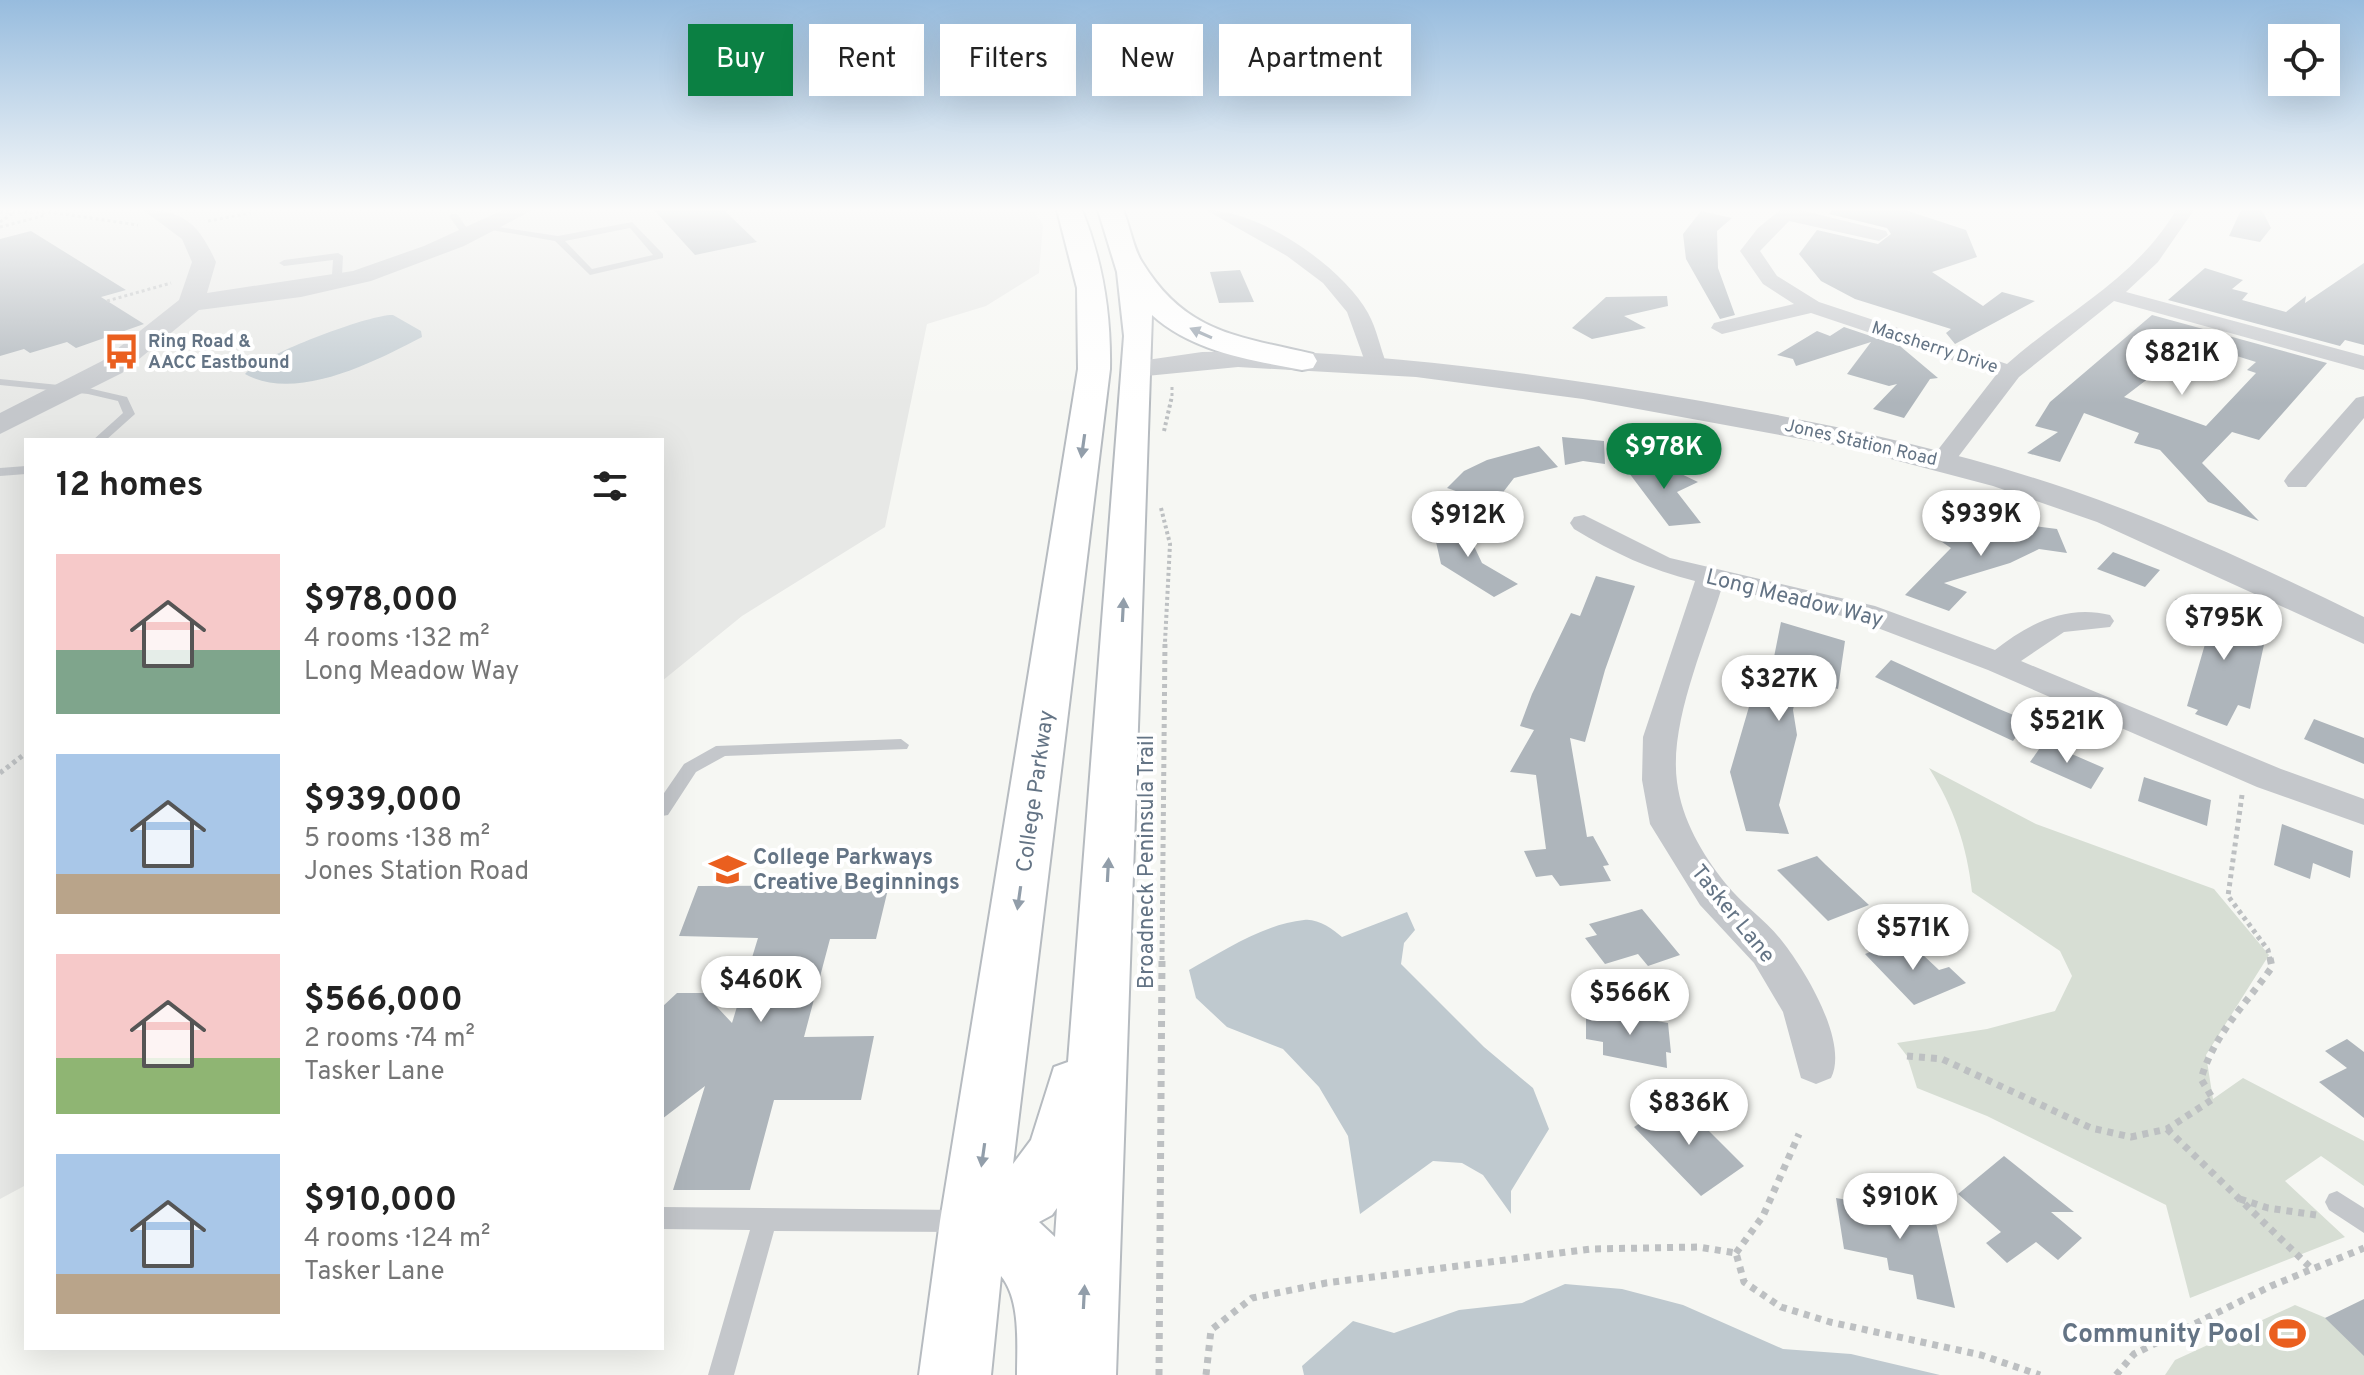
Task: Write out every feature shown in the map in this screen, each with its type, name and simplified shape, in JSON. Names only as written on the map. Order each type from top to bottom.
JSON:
[{"type":"main road","name":"College Parkway","points":[[955,1375],[973,1221],[1133,371],[1094,309],[1089,274]]},
{"type":"main road","name":"College Parkway","points":[[1080,1375],[1137,294],[1133,274]]},
{"type":"main road","points":[[1138,274],[1157,304],[1188,327],[1235,346],[1302,361]]},
{"type":"main road","points":[[973,1221],[1029,1194],[1059,1152],[1101,981]]},
{"type":"main road","points":[[973,1221],[1023,1250],[1038,1273],[1051,1332],[1053,1375]]},
{"type":"street","points":[[0,425],[112,367],[186,292],[197,274]]},
{"type":"street","points":[[186,292],[258,297],[342,282],[366,274]]},
{"type":"street","points":[[1322,274],[1338,287],[1357,312],[1376,365]]},
{"type":"street","name":"Macsherry Drive","points":[[1766,274],[1770,280],[1812,306],[2010,372]]},
{"type":"street","points":[[1943,460],[2010,372],[2132,274]]},
{"type":"street","points":[[2110,294],[2364,363]]},
{"type":"street","points":[[1722,328],[1812,306]]},
{"type":"street","name":"Jones Station Road","points":[[1133,371],[1168,361],[1302,361],[1376,365],[1565,387],[1774,423],[1943,460],[2079,504],[2189,547],[2364,632]]},
{"type":"street","name":"Jones Station Road","points":[[1133,371],[1335,373],[1376,365]]},
{"type":"street","points":[[2297,481],[2364,403]]},
{"type":"street","name":"Long Meadow Way","points":[[1584,523],[1625,548],[1661,564],[1864,612],[1999,663],[2269,778],[2364,812]]},
{"type":"street","name":"Tasker Lane","points":[[1711,575],[1660,737],[1659,780],[1668,824],[1713,895],[1768,952],[1803,1009],[1816,1065]]},
{"type":"street","points":[[1999,663],[2045,627],[2067,621],[2099,621]]},
{"type":"lane","points":[[337,274],[342,282]]},
{"type":"lane","points":[[0,382],[70,389],[123,399],[129,414],[101,438]]},
{"type":"lane","points":[[0,472],[24,470]]},
{"type":"lane","points":[[664,807],[690,768],[722,750],[901,745]]},
{"type":"lane","points":[[2337,1202],[2364,1222]]},
{"type":"lane","points":[[664,1218],[973,1221]]},
{"type":"lane","points":[[721,1375],[765,1219]]},
{"type":"path","points":[[107,301],[186,292]]},
{"type":"path","points":[[1133,371],[1172,406],[1159,445]]},
{"type":"path","name":"Broadneck Peninsula Trail","points":[[1159,502],[1170,544],[1165,612],[1159,1375]]},
{"type":"path","points":[[0,773],[24,755]]},
{"type":"path","points":[[1907,1056],[1942,1059],[2091,1128],[2131,1137],[2167,1129],[2213,1099],[2201,1079],[2207,1051],[2253,998],[2272,967],[2268,950],[2228,896],[2243,788]]},
{"type":"path","points":[[2167,1129],[2313,1270]]},
{"type":"path","points":[[1799,1134],[1763,1216],[1736,1253],[1740,1279],[1750,1289],[1777,1304],[1820,1319],[1966,1350],[2040,1375]]},
{"type":"path","points":[[2239,1198],[2298,1214],[2321,1215],[2337,1202]]},
{"type":"path","points":[[1206,1375],[1211,1330],[1252,1298],[1326,1283],[1591,1249],[1698,1247],[1736,1253]]},
{"type":"path","points":[[2116,1375],[2134,1354],[2271,1286],[2364,1248]]},
{"type":"shaded area","points":[[0,274],[1037,274],[986,306],[927,324],[885,527],[742,616],[664,679],[664,438],[24,438],[24,1186],[0,1199]]},
{"type":"shaded area","points":[[393,315],[421,331],[422,337],[359,367],[311,381],[288,384],[265,382],[245,374],[270,357],[314,338],[361,321]]},
{"type":"shaded area","points":[[1929,768],[2036,824],[2214,889],[2269,955],[2206,1055],[2213,1099],[2243,1078],[2364,1141],[2364,1186],[2321,1156],[2285,1181],[2345,1237],[2190,1298],[2166,1205],[1987,1116],[1917,1088],[1907,1056],[1897,1043],[1987,1029],[2055,1011],[2072,976],[2060,951],[1972,892],[1958,828]]},
{"type":"shaded area","points":[[1407,912],[1415,930],[1404,943],[1401,964],[1484,1047],[1533,1088],[1549,1129],[1511,1191],[1511,1214],[1483,1175],[1462,1163],[1433,1161],[1360,1214],[1348,1136],[1319,1087],[1283,1049],[1227,1027],[1196,998],[1189,970],[1259,933],[1309,920],[1324,925],[1342,937]]},
{"type":"shaded area","points":[[1565,1284],[1622,1289],[1683,1305],[1783,1349],[1851,1354],[1940,1375],[1304,1375],[1302,1366],[1353,1321],[1394,1333],[1459,1310],[1522,1303]]},
{"type":"shaded area","name":"Community Pool","points":[[2295,1305],[2326,1318],[2364,1355],[2364,1375],[2165,1375],[2175,1360]]},
{"type":"building","points":[[0,274],[101,274],[126,290],[101,297],[144,324],[76,348],[67,342],[30,353],[24,349],[0,356]]},
{"type":"building","points":[[1211,274],[1242,274],[1254,302],[1219,303]]},
{"type":"building","points":[[1695,274],[1720,274],[1735,315],[1720,319]]},
{"type":"building","points":[[1815,274],[1935,274],[1983,306],[2002,292],[2035,301],[1955,344],[1946,333],[1951,329],[1855,299],[1821,281]]},
{"type":"building","points":[[2198,274],[2225,274],[2243,280],[2232,289],[2248,293],[2242,300],[2286,312],[2306,296],[2305,303],[2348,274],[2364,274],[2364,345],[2345,340],[2340,346],[2168,300]]},
{"type":"building","points":[[1667,296],[1668,306],[1624,316],[1646,328],[1592,339],[1572,328],[1606,297]]},
{"type":"building","points":[[2152,315],[2327,363],[2259,440],[2232,432],[2202,463],[2259,521],[2208,502],[2160,450],[2134,443],[2139,433],[2084,413],[2060,462],[2027,453],[2058,432],[2035,426],[2050,402]],"holes":[[[2195,343],[2256,362],[2247,370],[2256,373],[2206,426],[2124,397]]]},
{"type":"building","points":[[1844,327],[1900,346],[1938,378],[1930,379],[1904,418],[1873,409],[1897,384],[1889,386],[1847,374],[1871,342],[1796,366],[1793,359],[1777,355],[1817,331],[1830,336]]},
{"type":"building","points":[[1562,437],[1604,441],[1605,464],[1583,461],[1565,465]]},
{"type":"building","points":[[1539,446],[1558,467],[1514,478],[1494,504],[1447,488],[1464,471],[1487,460]]},
{"type":"building","points":[[1648,458],[1698,482],[1677,492],[1701,523],[1669,526],[1626,469]]},
{"type":"building","points":[[1981,519],[2057,529],[2067,553],[2039,549],[2010,563],[1944,583],[1967,592],[1949,611],[1905,595],[1951,548],[1942,542],[1989,528]]},
{"type":"building","points":[[1437,521],[1462,521],[1482,563],[1518,584],[1494,597],[1441,564],[1434,533],[1441,533]]},
{"type":"building","points":[[2113,552],[2160,570],[2145,587],[2097,569]]},
{"type":"building","points":[[1596,576],[1635,586],[1605,670],[1585,742],[1570,738],[1587,837],[1593,836],[1609,865],[1603,866],[1611,881],[1560,886],[1552,875],[1536,877],[1524,851],[1546,849],[1536,775],[1510,772],[1534,730],[1520,726],[1532,694],[1571,613],[1580,616]]},
{"type":"building","points":[[2211,596],[2265,640],[2250,709],[2238,705],[2227,726],[2195,714],[2198,710],[2187,706],[2210,627],[2175,599]]},
{"type":"building","points":[[1781,622],[1845,641],[1838,689],[1800,679],[1793,710],[1797,735],[1779,805],[1789,834],[1746,831],[1730,772],[1760,669],[1771,672]]},
{"type":"building","points":[[1891,660],[2028,721],[2013,741],[1875,677]]},
{"type":"building","points":[[2314,719],[2364,738],[2364,764],[2304,739]]},
{"type":"building","points":[[2044,742],[2104,768],[2091,789],[2030,762]]},
{"type":"building","points":[[2144,777],[2211,800],[2207,826],[2138,801]]},
{"type":"building","points":[[2282,824],[2353,851],[2350,878],[2313,863],[2310,879],[2274,865]]},
{"type":"building","points":[[1817,856],[1869,905],[1828,921],[1777,870]]},
{"type":"building","points":[[889,885],[876,939],[830,939],[804,1037],[874,1036],[861,1100],[774,1100],[750,1190],[673,1190],[705,1086],[664,1117],[664,1005],[677,993],[704,993],[732,1023],[758,938],[679,936],[698,886]]},
{"type":"building","points":[[1642,909],[1680,955],[1648,966],[1638,954],[1605,964],[1585,938],[1597,935],[1589,924]]},
{"type":"building","points":[[1905,938],[1939,970],[1949,967],[1966,983],[1914,1005],[1865,954]]},
{"type":"building","points":[[1586,1008],[1668,1023],[1671,1053],[1666,1052],[1667,1068],[1603,1055],[1603,1042],[1586,1039]]},
{"type":"building","points":[[2347,1039],[2364,1052],[2364,1118],[2319,1082],[2347,1068],[2325,1051]]},
{"type":"building","points":[[1677,1099],[1744,1166],[1701,1196],[1634,1127]]},
{"type":"building","points":[[2004,1156],[2074,1212],[2051,1212],[2082,1238],[2058,1260],[2036,1242],[2007,1263],[1986,1243],[2001,1232],[1958,1194]]},
{"type":"building","points":[[1874,1193],[1932,1205],[1955,1308],[1917,1299],[1913,1275],[1889,1270],[1887,1258],[1844,1249],[1836,1198],[1877,1205]]},
{"type":"building","points":[[2364,1299],[2364,1356],[2325,1318]]},
{"type":"place","name":"Ring Road & AACC Eastbound","points":[[122,351]]},
{"type":"place","name":"College Parkways Creative Beginnings","points":[[727,869]]},
{"type":"place","name":"Community Pool","points":[[2287,1333]]}]
